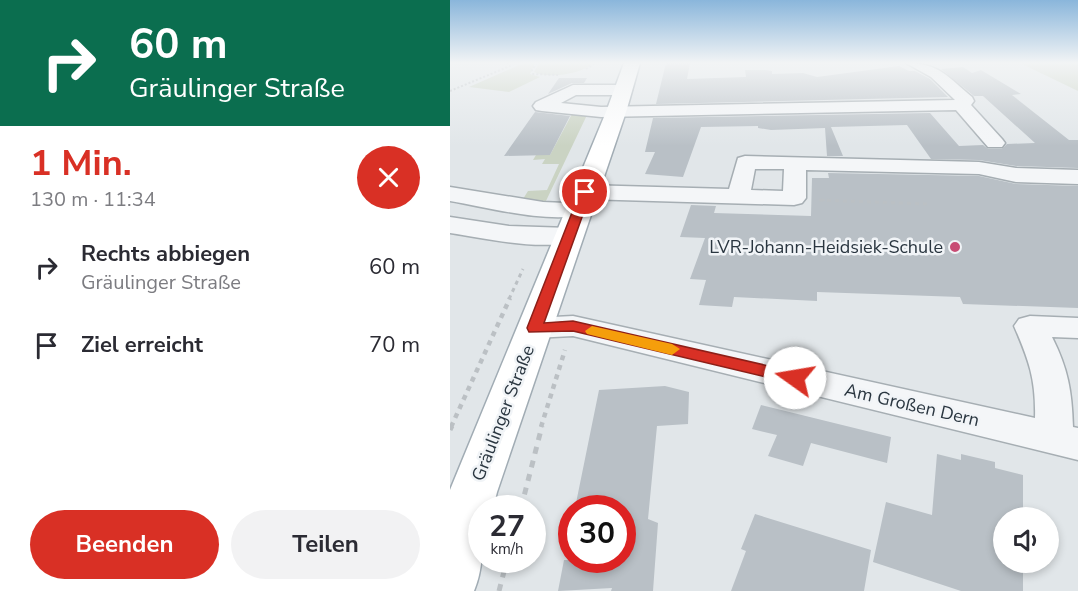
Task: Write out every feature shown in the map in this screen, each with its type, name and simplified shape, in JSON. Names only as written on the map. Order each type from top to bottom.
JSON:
[{"type":"main road","name":"Gräulinger Straße","points":[[450,584],[462,498],[534,328],[623,91]]},
{"type":"street","points":[[620,101],[961,105],[966,101],[954,91]]},
{"type":"street","points":[[961,105],[995,143]]},
{"type":"street","points":[[739,196],[745,162],[979,168],[1016,176],[1078,177]]},
{"type":"street","points":[[450,194],[543,209],[578,212],[699,195],[794,198],[795,163]]},
{"type":"street","points":[[687,173],[704,180],[699,195]]},
{"type":"street","points":[[450,225],[487,232],[538,237],[578,212]]},
{"type":"street","name":"Am Großen Dern","points":[[534,328],[573,326],[1066,441]]},
{"type":"street","points":[[1066,441],[1043,353],[1030,326],[1078,328]]},
{"type":"path","name":"Gräulinger Straße","points":[[524,495],[544,416],[568,343]]},
{"type":"path","points":[[499,591],[504,573]]},
{"type":"green space","points":[[572,114],[587,115],[545,203],[523,199],[528,191],[547,190],[559,164],[542,164],[545,159],[533,160],[536,155],[550,155]]},
{"type":"building","points":[[659,91],[942,91],[948,97],[656,104]]},
{"type":"building","points":[[967,91],[1015,91],[1021,94],[1012,95],[1069,140],[1078,140],[1078,168],[1016,166],[979,160],[931,159],[907,125],[831,127],[843,156],[827,156],[825,128],[771,130],[758,128],[758,126],[701,127],[683,177],[645,174],[655,152],[645,152],[653,118],[930,113],[959,146],[983,145],[988,149],[1002,149],[1007,144],[1035,143],[983,96],[974,96]]},
{"type":"building","points":[[535,112],[570,116],[550,155],[504,156]]},
{"type":"building","points":[[828,173],[979,176],[1016,184],[1078,186],[1078,308],[963,304],[960,297],[817,292],[817,301],[734,297],[732,307],[699,305],[706,280],[690,279],[705,238],[680,237],[691,205],[716,206],[714,213],[811,216],[812,178],[829,178]]},
{"type":"building","points":[[665,386],[689,392],[688,424],[657,426],[648,519],[658,523],[653,591],[611,591],[612,588],[558,591],[561,573],[636,573],[636,495],[578,495],[599,390]]},
{"type":"building","points":[[761,405],[891,437],[887,463],[811,443],[803,466],[768,456],[777,435],[752,429]]},
{"type":"building","points":[[937,454],[961,460],[961,454],[995,462],[995,468],[1023,475],[1023,507],[993,507],[993,573],[1023,573],[1023,591],[961,591],[873,562],[886,502],[932,515]]},
{"type":"building","points":[[755,514],[871,550],[864,591],[731,591],[746,551],[741,549]]},
{"type":"slow traffic","points":[[592,331],[672,349]]},
{"type":"place","name":"LVR-Johann-Heidsiek-Schule","points":[[955,247]]},
{"type":"route","points":[[585,192],[534,328],[573,326],[795,378]]}]
